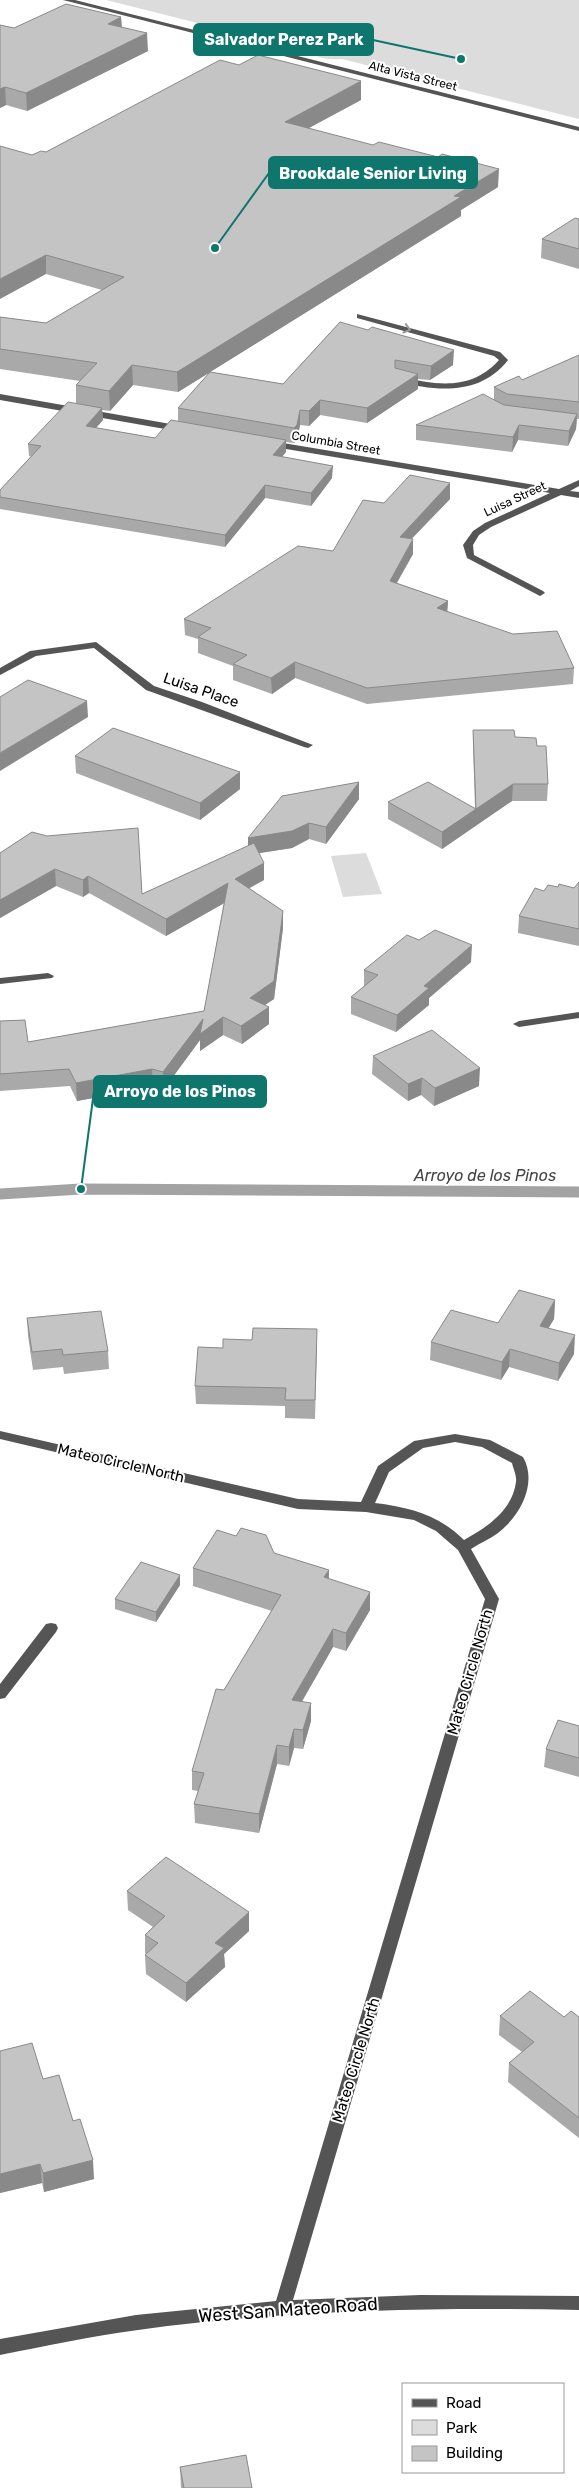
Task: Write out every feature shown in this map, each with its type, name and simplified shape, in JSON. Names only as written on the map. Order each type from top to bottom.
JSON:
[{"type":"street","name":"Alta Vista Street","points":[[67,0],[579,129]]},
{"type":"street","points":[[360,316],[502,357],[502,362],[486,374],[466,384],[435,387],[398,379]]},
{"type":"street","points":[[0,397],[196,431]]},
{"type":"street","name":"Columbia Street","points":[[264,443],[579,495]]},
{"type":"street","name":"Luisa Street","points":[[540,593],[470,556],[468,546],[476,533],[488,525],[514,511],[579,483]]},
{"type":"street","name":"Luisa Place","points":[[0,672],[34,653],[96,644],[150,688],[308,745]]},
{"type":"street","points":[[0,981],[48,976]]},
{"type":"street","points":[[519,1024],[579,1016]]},
{"type":"street","name":"Mateo Circle North","points":[[0,1435],[298,1504],[401,1510],[430,1520],[448,1531],[463,1547],[492,1599],[282,2309]]},
{"type":"street","points":[[366,1507],[383,1469],[419,1444],[455,1438],[485,1443],[518,1460],[523,1481],[515,1506],[494,1529],[463,1547]]},
{"type":"street","points":[[0,1694],[51,1628]]},
{"type":"street","name":"West San Mateo Road","points":[[0,2347],[155,2320],[282,2309],[432,2301],[495,2300],[579,2303]]},
{"type":"green space","points":[[106,0],[579,0],[579,119],[342,59],[320,57],[309,51]]},
{"type":"green space","points":[[366,853],[382,894],[343,897],[331,856]]},
{"type":"building","points":[[66,4],[121,17],[108,24],[147,33],[26,93],[5,87],[0,89],[0,25],[14,28]]},
{"type":"building","points":[[258,55],[361,81],[285,122],[373,145],[379,142],[438,157],[442,154],[499,169],[454,196],[461,197],[177,372],[132,365],[109,391],[76,385],[97,363],[0,349],[0,317],[46,323],[124,277],[46,255],[0,279],[0,146],[32,155],[41,151],[46,152],[220,60],[239,65]]},
{"type":"building","points":[[575,218],[579,219],[579,249],[542,239]]},
{"type":"building","points":[[340,322],[368,330],[372,327],[454,350],[431,366],[395,360],[395,368],[418,374],[367,408],[320,400],[309,411],[300,410],[297,425],[294,428],[178,408],[210,372],[283,384]]},
{"type":"building","points":[[579,355],[579,402],[507,394],[494,387],[519,376],[522,380]]},
{"type":"building","points":[[483,394],[504,405],[577,414],[569,431],[519,425],[513,437],[416,425]]},
{"type":"building","points":[[68,402],[102,408],[86,426],[155,438],[171,420],[286,440],[273,455],[333,466],[311,493],[265,485],[225,535],[0,497],[0,490],[41,446],[28,444]]},
{"type":"building","points":[[410,475],[450,483],[400,537],[413,539],[390,581],[448,601],[437,608],[513,634],[557,631],[574,668],[367,688],[295,662],[271,678],[233,664],[247,655],[198,637],[211,628],[184,619],[298,546],[333,551],[363,500],[384,503]]},
{"type":"building","points":[[28,680],[87,701],[0,753],[0,697]]},
{"type":"building","points":[[113,728],[240,772],[200,803],[75,756]]},
{"type":"building","points":[[473,730],[514,730],[515,737],[536,738],[537,746],[546,746],[548,784],[513,784],[442,832],[388,802],[428,782],[476,809]]},
{"type":"building","points":[[359,782],[326,827],[309,823],[292,831],[248,838],[282,796]]},
{"type":"building","points":[[138,828],[142,894],[254,843],[264,863],[235,879],[283,911],[274,981],[250,998],[269,1007],[241,1026],[223,1017],[200,1034],[203,1019],[163,1072],[152,1069],[76,1083],[69,1069],[0,1074],[0,1021],[25,1020],[28,1042],[204,1011],[228,883],[166,919],[88,876],[83,880],[55,869],[0,900],[0,853],[32,832],[47,836]]},
{"type":"building","points":[[579,882],[579,929],[519,916],[535,888],[544,891],[548,885],[558,887],[559,884],[574,888]]},
{"type":"building","points":[[435,930],[472,945],[424,986],[429,988],[397,1015],[351,997],[378,975],[364,970],[407,935],[419,940]]},
{"type":"building","points":[[432,1030],[480,1068],[435,1088],[422,1078],[408,1084],[373,1056]]},
{"type":"building","points":[[519,1290],[555,1300],[540,1326],[575,1335],[559,1363],[510,1349],[502,1362],[431,1342],[451,1310],[498,1323]]},
{"type":"building","points":[[101,1311],[108,1351],[63,1355],[62,1349],[32,1352],[27,1318]]},
{"type":"building","points":[[253,1328],[317,1329],[315,1400],[285,1400],[286,1388],[195,1386],[198,1347],[223,1348],[223,1339],[252,1340]]},
{"type":"building","points":[[241,1528],[266,1535],[274,1553],[329,1570],[324,1577],[370,1592],[346,1633],[333,1629],[292,1700],[311,1703],[303,1730],[294,1729],[289,1747],[277,1745],[259,1814],[194,1804],[204,1773],[192,1771],[216,1689],[224,1690],[281,1595],[193,1568],[217,1530],[236,1536]]},
{"type":"building","points":[[141,1562],[180,1575],[156,1612],[115,1599]]},
{"type":"building","points":[[558,1720],[579,1726],[579,1758],[546,1749]]},
{"type":"building","points":[[166,1857],[249,1912],[215,1943],[224,1948],[186,1983],[145,1955],[158,1943],[145,1935],[165,1916],[127,1891]]},
{"type":"building","points":[[530,1991],[564,2017],[571,2011],[579,2017],[579,2118],[509,2063],[534,2042],[500,2016]]},
{"type":"building","points":[[32,2043],[43,2079],[59,2075],[73,2121],[80,2119],[93,2160],[43,2173],[40,2164],[0,2174],[0,2051]]},
{"type":"building","points":[[246,2455],[252,2488],[184,2488],[180,2467]]},
{"type":"waterway","name":"Arroyo de los Pinos","points":[[0,1194],[81,1189],[579,1192]]},
{"type":"place","name":"Salvador Perez Park","points":[[461,59]]},
{"type":"place","name":"Brookdale Senior Living","points":[[215,248]]},
{"type":"place","name":"Arroyo de los Pinos","points":[[81,1189]]}]
